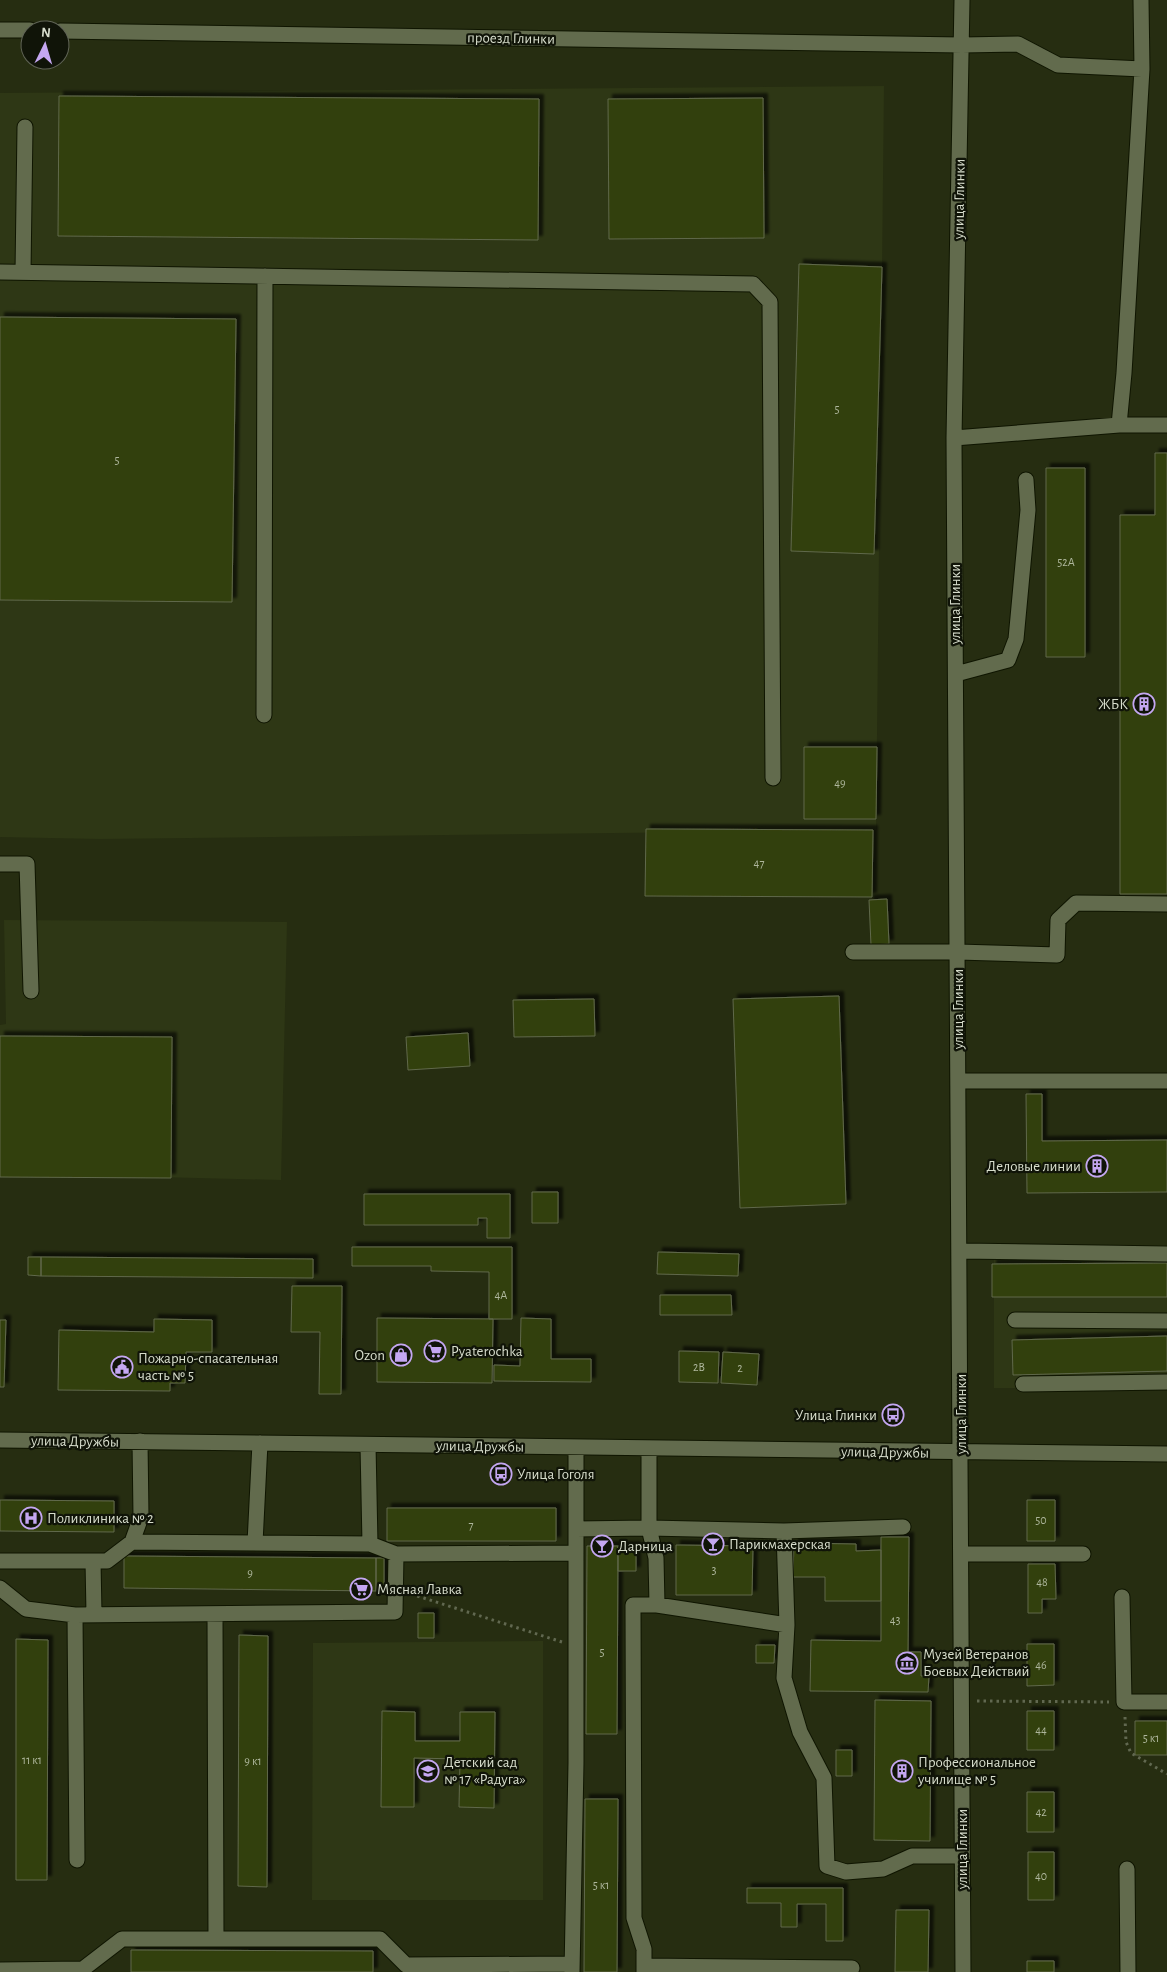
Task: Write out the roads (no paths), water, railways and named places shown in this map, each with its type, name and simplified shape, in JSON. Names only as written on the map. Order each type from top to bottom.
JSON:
[{"type":"street","name":"улица Глинки","points":[[962,0],[954,438],[963,1972]]},
{"type":"street","points":[[1119,425],[1124,373],[1142,69],[1141,0]]},
{"type":"street","points":[[0,30],[20,30]]},
{"type":"street","name":"проезд Глинки","points":[[70,31],[962,45],[1018,44],[1058,65],[1142,69]]},
{"type":"street","points":[[23,272],[25,127]]},
{"type":"street","points":[[0,272],[753,284],[770,302],[773,778]]},
{"type":"street","points":[[264,715],[265,276]]},
{"type":"street","points":[[954,438],[1119,425],[1167,425]]},
{"type":"street","points":[[956,674],[1008,660],[1016,639],[1028,510],[1026,480]]},
{"type":"street","points":[[0,864],[27,864],[31,991]]},
{"type":"street","points":[[853,952],[958,952],[1057,956],[1058,920],[1076,903],[1167,904]]},
{"type":"street","points":[[959,1081],[1167,1082]]},
{"type":"street","points":[[960,1251],[1167,1254]]},
{"type":"street","points":[[1015,1320],[1167,1321]]},
{"type":"street","points":[[1022,1384],[1167,1382]]},
{"type":"street","name":"улица Дружбы","points":[[0,1440],[1167,1454]]},
{"type":"street","points":[[0,1561],[107,1561],[132,1542],[141,1517],[140,1442]]},
{"type":"street","points":[[255,1544],[260,1443]]},
{"type":"street","points":[[368,1445],[370,1544]]},
{"type":"street","points":[[0,1970],[83,1969],[122,1939],[380,1939],[406,1965],[572,1968],[576,1647],[576,1448]]},
{"type":"street","points":[[649,1449],[649,1528],[656,1558],[657,1605]]},
{"type":"street","points":[[576,1529],[649,1528],[784,1531],[903,1527]]},
{"type":"street","points":[[784,1531],[787,1625],[784,1678],[800,1732],[824,1778],[827,1866],[846,1872],[883,1869],[912,1856],[962,1856]]},
{"type":"street","points":[[132,1542],[370,1544],[396,1554],[576,1553]]},
{"type":"street","points":[[0,1588],[26,1609],[75,1615],[395,1612],[396,1554]]},
{"type":"street","points":[[961,1554],[1083,1554]]},
{"type":"street","points":[[93,1561],[94,1614]]},
{"type":"street","points":[[1122,1597],[1124,1702],[1167,1702]]},
{"type":"street","points":[[787,1625],[657,1605],[633,1605],[634,1918],[644,1949],[644,1969],[852,1968]]},
{"type":"street","points":[[215,1614],[216,1939]]},
{"type":"street","points":[[75,1615],[77,1860]]},
{"type":"street","points":[[1127,1869],[1128,1972]]},
{"type":"place","name":"ЖБК","points":[[1144,704]]},
{"type":"place","name":"Деловые линии","points":[[1097,1166]]},
{"type":"place","name":"Pyaterochka","points":[[435,1351]]},
{"type":"place","name":"Ozon","points":[[401,1355]]},
{"type":"place","name":"Пожарно-спасательная часть № 5","points":[[122,1367]]},
{"type":"place","name":"Улица Глинки","points":[[893,1415]]},
{"type":"place","name":"Улица Гоголя","points":[[501,1474]]},
{"type":"place","name":"Поликлиника № 2","points":[[31,1518]]},
{"type":"place","name":"Парикмахерская","points":[[713,1544]]},
{"type":"place","name":"Дарница","points":[[602,1546]]},
{"type":"place","name":"Мясная Лавка","points":[[361,1589]]},
{"type":"place","name":"Музей Ветеранов Боевых Действий","points":[[907,1663]]},
{"type":"place","name":"Детский сад № 17 «Радуга»","points":[[428,1771]]},
{"type":"place","name":"Профессиональное училище № 5","points":[[902,1771]]}]
